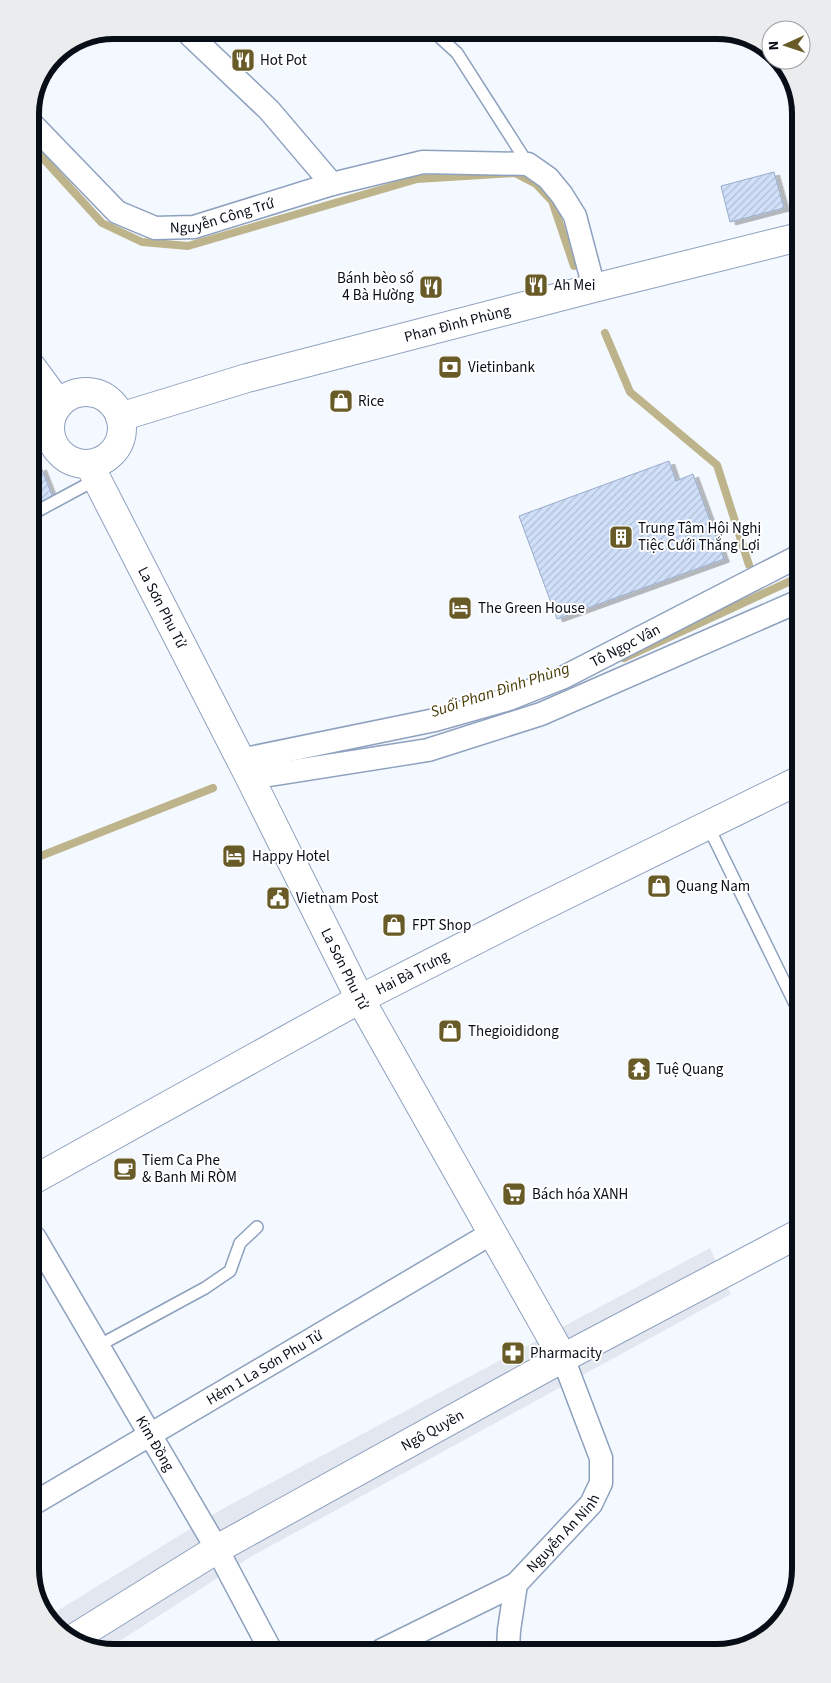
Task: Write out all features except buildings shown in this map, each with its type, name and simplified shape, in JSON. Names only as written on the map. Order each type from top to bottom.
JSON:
[{"type":"street","points":[[194,39],[268,110],[332,184]]},
{"type":"street","name":"Nguyễn Công Trứ","points":[[39,131],[117,212],[155,228],[194,227],[332,184],[423,162],[528,164]]},
{"type":"street","points":[[528,164],[548,178],[562,195],[574,216],[594,288]]},
{"type":"street","name":"Phan Đình Phùng","points":[[120,417],[247,378],[792,239]]},
{"type":"street","points":[[39,377],[59,404]]},
{"type":"street","points":[[80,392],[93,392],[104,397],[114,406],[120,417],[122,430],[118,442],[111,453],[93,471],[65,458],[51,438],[52,414],[68,396],[80,392]]},
{"type":"street","name":"La Sơn Phu Tử","points":[[93,471],[360,999],[563,1358]]},
{"type":"street","name":"Tô Ngọc Vân","points":[[245,769],[509,699],[564,676],[792,559]]},
{"type":"street","name":"Tô Ngọc Vân","points":[[245,769],[428,750],[541,714],[792,604]]},
{"type":"street","name":"Hai Bà Trưng","points":[[39,1177],[360,999],[529,913],[792,784]]},
{"type":"street","name":"Hẻm 1 La Sơn Phu Tử","points":[[39,1500],[492,1233]]},
{"type":"street","name":"Ngô Quyền","points":[[79,1635],[218,1549],[563,1358],[792,1237]]},
{"type":"street","name":"Kim Đồng","points":[[39,1245],[218,1549],[267,1644]]},
{"type":"street","name":"Nguyễn An Ninh","points":[[508,1644],[516,1584],[592,1504],[601,1483],[600,1458],[563,1358]]},
{"type":"street","points":[[394,1644],[516,1584]]},
{"type":"lane","points":[[442,39],[457,53],[528,164]]},
{"type":"lane","points":[[39,509],[93,471]]},
{"type":"lane","points":[[708,826],[792,998]]},
{"type":"lane","points":[[98,1346],[205,1288],[230,1271],[240,1243],[257,1227]]},
{"type":"shaded area","points":[[710,1248],[731,1294],[252,1556],[115,1644],[99,1643],[72,1632],[53,1613],[224,1508]]},
{"type":"waterway","points":[[39,154],[102,223],[142,242],[188,246],[417,179],[515,173],[536,184],[552,201],[574,266]]},
{"type":"waterway","points":[[605,333],[630,392],[717,465],[749,565]]},
{"type":"waterway","name":"Suối Phan Đình Phùng","points":[[624,658],[792,580]]},
{"type":"waterway","points":[[39,857],[213,788]]},
{"type":"place","name":"Hot Pot","points":[[243,60]]},
{"type":"place","name":"Ah Mei","points":[[536,285]]},
{"type":"place","name":"Bánh bèo số 4 Bà Hường","points":[[431,287]]},
{"type":"place","name":"Vietinbank","points":[[450,367]]},
{"type":"place","name":"Rice","points":[[341,401]]},
{"type":"place","name":"Trung Tâm Hội Nghị Tiệc Cưới Thắng Lợi","points":[[621,537]]},
{"type":"place","name":"The Green House","points":[[460,608]]},
{"type":"place","name":"Happy Hotel","points":[[234,856]]},
{"type":"place","name":"Quang Nam","points":[[659,886]]},
{"type":"place","name":"Vietnam Post","points":[[278,898]]},
{"type":"place","name":"FPT Shop","points":[[394,925]]},
{"type":"place","name":"Thegioididong","points":[[450,1031]]},
{"type":"place","name":"Tuệ Quang","points":[[639,1069]]},
{"type":"place","name":"Tiem Ca Phe & Banh Mi RÒM","points":[[125,1169]]},
{"type":"place","name":"Bách hóa XANH","points":[[514,1194]]},
{"type":"place","name":"Pharmacity","points":[[513,1353]]}]
